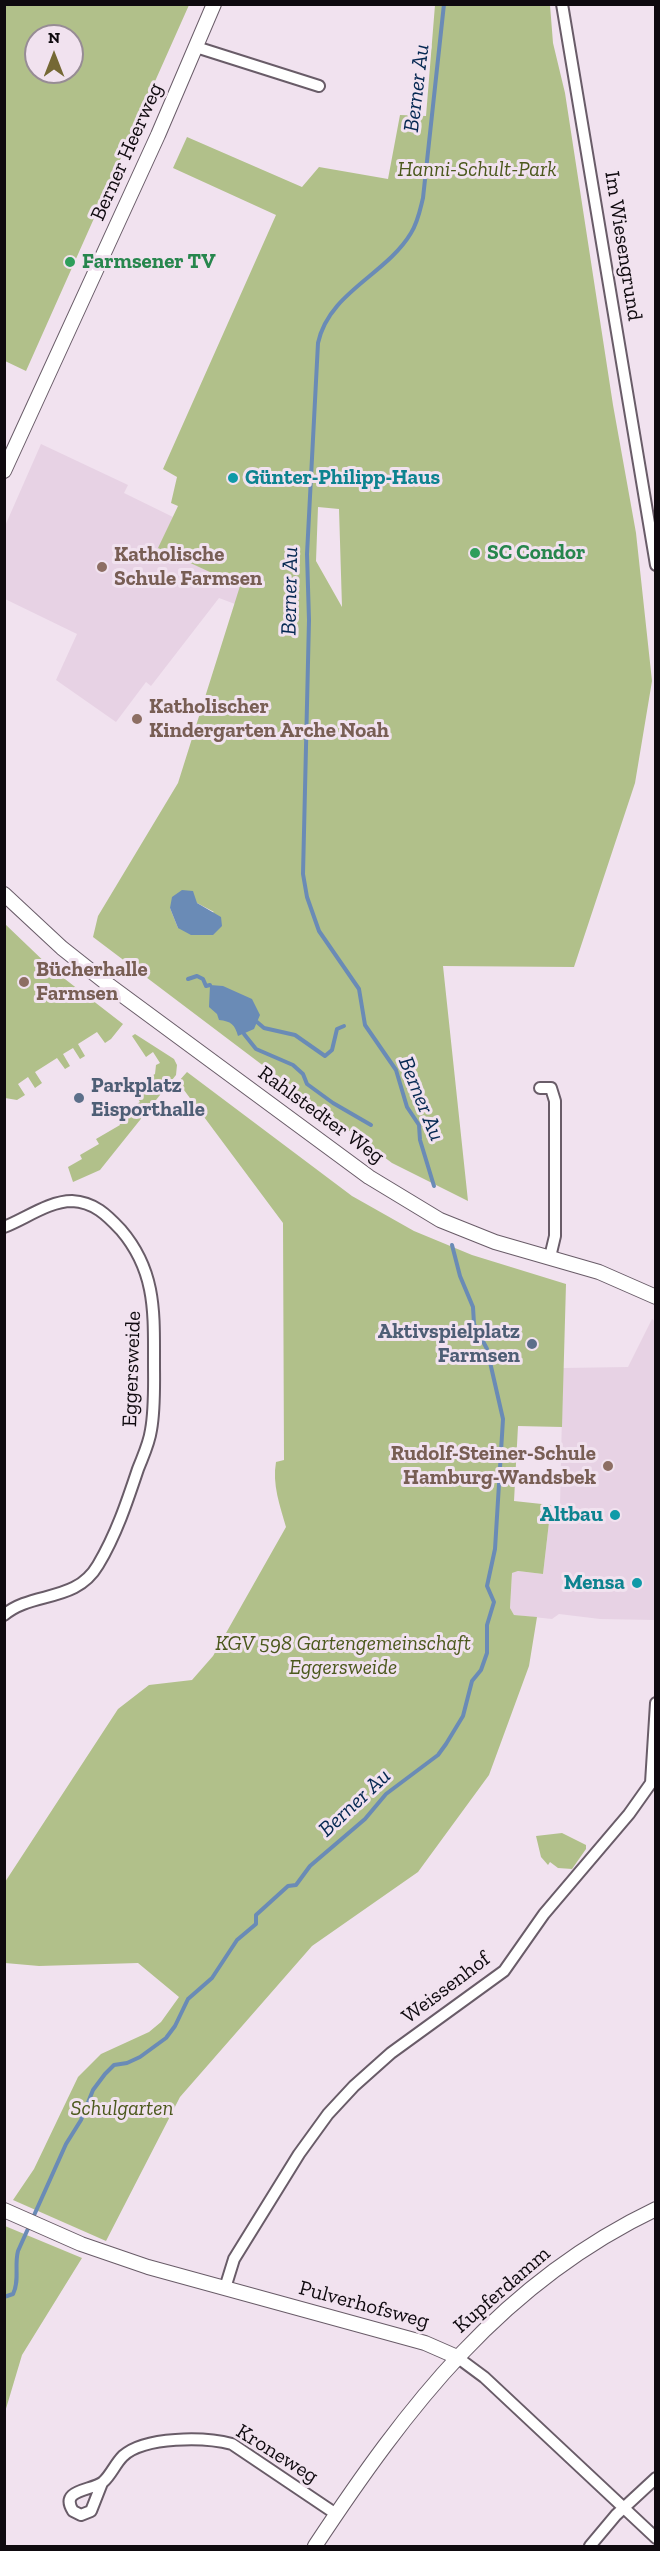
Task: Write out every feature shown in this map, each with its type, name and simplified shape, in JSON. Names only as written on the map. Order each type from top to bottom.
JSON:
[{"type":"main road","name":"Berner Heerweg","points":[[4,471],[214,4]]},
{"type":"main road","name":"Rahlstedter Weg","points":[[4,894],[62,948],[110,986],[369,1177],[440,1220],[495,1242],[599,1272],[656,1297]]},
{"type":"main road","name":"Kupferdamm","points":[[315,2547],[411,2410],[457,2357],[512,2304],[558,2267],[611,2231],[656,2209]]},
{"type":"main road","name":"Pulverhofsweg","points":[[4,2210],[116,2256],[425,2343],[457,2357]]},
{"type":"street","name":"Im Wiesengrund","points":[[561,4],[656,565]]},
{"type":"street","points":[[196,47],[320,86]]},
{"type":"street","points":[[540,1088],[551,1088],[555,1101],[555,1236],[549,1257]]},
{"type":"street","name":"Eggersweide","points":[[4,1227],[65,1202],[81,1202],[96,1207],[119,1228],[138,1255],[151,1288],[155,1314],[154,1397],[149,1438],[124,1511],[98,1567],[81,1584],[72,1589],[4,1615]]},
{"type":"street","name":"Weissenhof","points":[[225,2288],[234,2259],[249,2233],[307,2141],[328,2114],[354,2086],[392,2053],[504,1971],[544,1914],[629,1814],[651,1783],[656,1703]]},
{"type":"street","name":"Pulverhofsweg","points":[[457,2357],[484,2376],[656,2538]]},
{"type":"street","name":"Kroneweg","points":[[102,2483],[124,2455],[141,2447],[198,2438],[215,2439],[232,2444],[336,2514]]},
{"type":"street","points":[[590,2547],[624,2508],[656,2478]]},
{"type":"shaded area","name":"Katholische Schule Farmsen","points":[[41,444],[128,485],[124,493],[173,517],[159,548],[241,586],[235,604],[219,598],[151,686],[146,682],[116,722],[56,680],[77,634],[5,599],[5,526]]},
{"type":"shaded area","name":"Rudolf-Steiner-Schule Hamburg-Wandsbek","points":[[652,1319],[656,1322],[655,1620],[600,1619],[559,1614],[552,1619],[514,1615],[510,1608],[512,1573],[518,1571],[543,1574],[551,1505],[560,1506],[563,1368],[628,1367]]},
{"type":"green space","points":[[4,5],[189,5],[26,371],[5,361]]},
{"type":"green space","name":"Hanni-Schult-Park","points":[[435,5],[550,5],[553,43],[565,93],[613,405],[636,533],[652,681],[635,783],[574,967],[443,966],[468,1201],[392,1163],[93,937],[98,916],[178,783],[240,586],[158,548],[178,506],[171,503],[177,477],[163,469],[276,215],[173,168],[187,137],[302,187],[319,167],[388,179],[400,115],[426,116]],"holes":[[[318,507],[339,509],[342,607],[316,561]],[[197,903],[214,912],[178,928],[170,908]]]},
{"type":"green space","points":[[5,924],[52,969],[123,1024],[105,1043],[97,1032],[78,1044],[85,1056],[80,1059],[73,1048],[63,1054],[70,1066],[65,1069],[57,1058],[35,1072],[42,1083],[35,1088],[28,1077],[18,1084],[25,1095],[17,1100],[5,1098]]},
{"type":"green space","points":[[135,1034],[174,1059],[177,1065],[176,1075],[100,1170],[73,1182],[68,1167],[82,1159],[80,1155],[99,1144],[96,1139],[120,1125],[118,1120],[125,1116],[123,1112],[140,1102],[131,1087],[155,1074],[156,1065],[160,1063],[153,1052],[146,1057],[132,1036]]},
{"type":"green space","points":[[187,1072],[352,1196],[414,1231],[472,1255],[566,1284],[562,1427],[518,1426],[514,1501],[551,1505],[543,1574],[518,1571],[512,1573],[510,1608],[514,1615],[537,1617],[529,1666],[489,1775],[418,1872],[312,1946],[180,2097],[106,2241],[13,2200],[34,2169],[78,2077],[101,2054],[149,2032],[161,2022],[179,1997],[138,1963],[39,1966],[5,1963],[5,1882],[118,1709],[149,1685],[192,1680],[213,1656],[286,1527],[275,1478],[276,1462],[284,1460],[283,1223],[178,1082]]},
{"type":"green space","points":[[562,1833],[586,1845],[586,1849],[572,1869],[558,1868],[550,1862],[548,1865],[541,1857],[536,1836]]},
{"type":"green space","points":[[5,2226],[82,2258],[22,2355],[5,2412]]},
{"type":"water","points":[[182,890],[193,891],[197,903],[221,917],[222,926],[213,935],[191,935],[178,928],[170,908],[172,897]]},
{"type":"water","points":[[210,985],[223,986],[252,999],[260,1015],[254,1029],[238,1036],[232,1024],[219,1020],[217,1014],[209,1007]]},
{"type":"waterway","name":"Berner Au","points":[[434,1186],[420,1140],[419,1125],[407,1107],[396,1070],[365,1025],[359,989],[319,931],[307,897],[303,874],[309,620],[307,554],[318,343],[324,325],[334,310],[400,248],[417,220],[423,198],[444,4]]},
{"type":"waterway","points":[[188,979],[197,976],[203,979],[206,986],[210,985]]},
{"type":"waterway","points":[[257,1022],[264,1028],[295,1035],[325,1056],[332,1050],[337,1029],[344,1026]]},
{"type":"waterway","points":[[244,1034],[256,1049],[293,1065],[303,1074],[307,1084],[333,1103],[371,1125]]},
{"type":"waterway","name":"Berner Au","points":[[4,2297],[13,2294],[18,2251],[66,2144],[81,2120],[93,2090],[105,2074],[114,2065],[127,2063],[140,2057],[166,2038],[175,2026],[188,1999],[212,1978],[237,1940],[256,1924],[256,1915],[288,1886],[296,1885],[310,1866],[365,1819],[386,1794],[438,1755],[463,1716],[472,1681],[481,1670],[487,1653],[487,1625],[494,1602],[487,1586],[495,1549],[503,1419],[487,1349],[474,1324],[473,1307],[460,1276],[452,1245]]},
{"type":"place","name":"Farmsener TV","points":[[70,262]]},
{"type":"place","name":"Günter-Philipp-Haus","points":[[233,478]]},
{"type":"place","name":"SC Condor","points":[[475,553]]},
{"type":"place","name":"Katholische Schule Farmsen","points":[[102,567]]},
{"type":"place","name":"Katholischer Kindergarten Arche Noah","points":[[137,719]]},
{"type":"place","name":"Bücherhalle Farmsen","points":[[24,982]]},
{"type":"place","name":"Parkplatz Eisporthalle","points":[[79,1098]]},
{"type":"place","name":"Aktivspielplatz Farmsen","points":[[532,1344]]},
{"type":"place","name":"Rudolf-Steiner-Schule Hamburg-Wandsbek","points":[[608,1466]]},
{"type":"place","name":"Altbau","points":[[615,1515]]},
{"type":"place","name":"Mensa","points":[[637,1583]]},
{"type":"park label","name":"KGV 598 Gartengemeinschaft Eggersweide","points":[[343,1656]]},
{"type":"park label","name":"Schulgarten","points":[[122,2109]]}]
